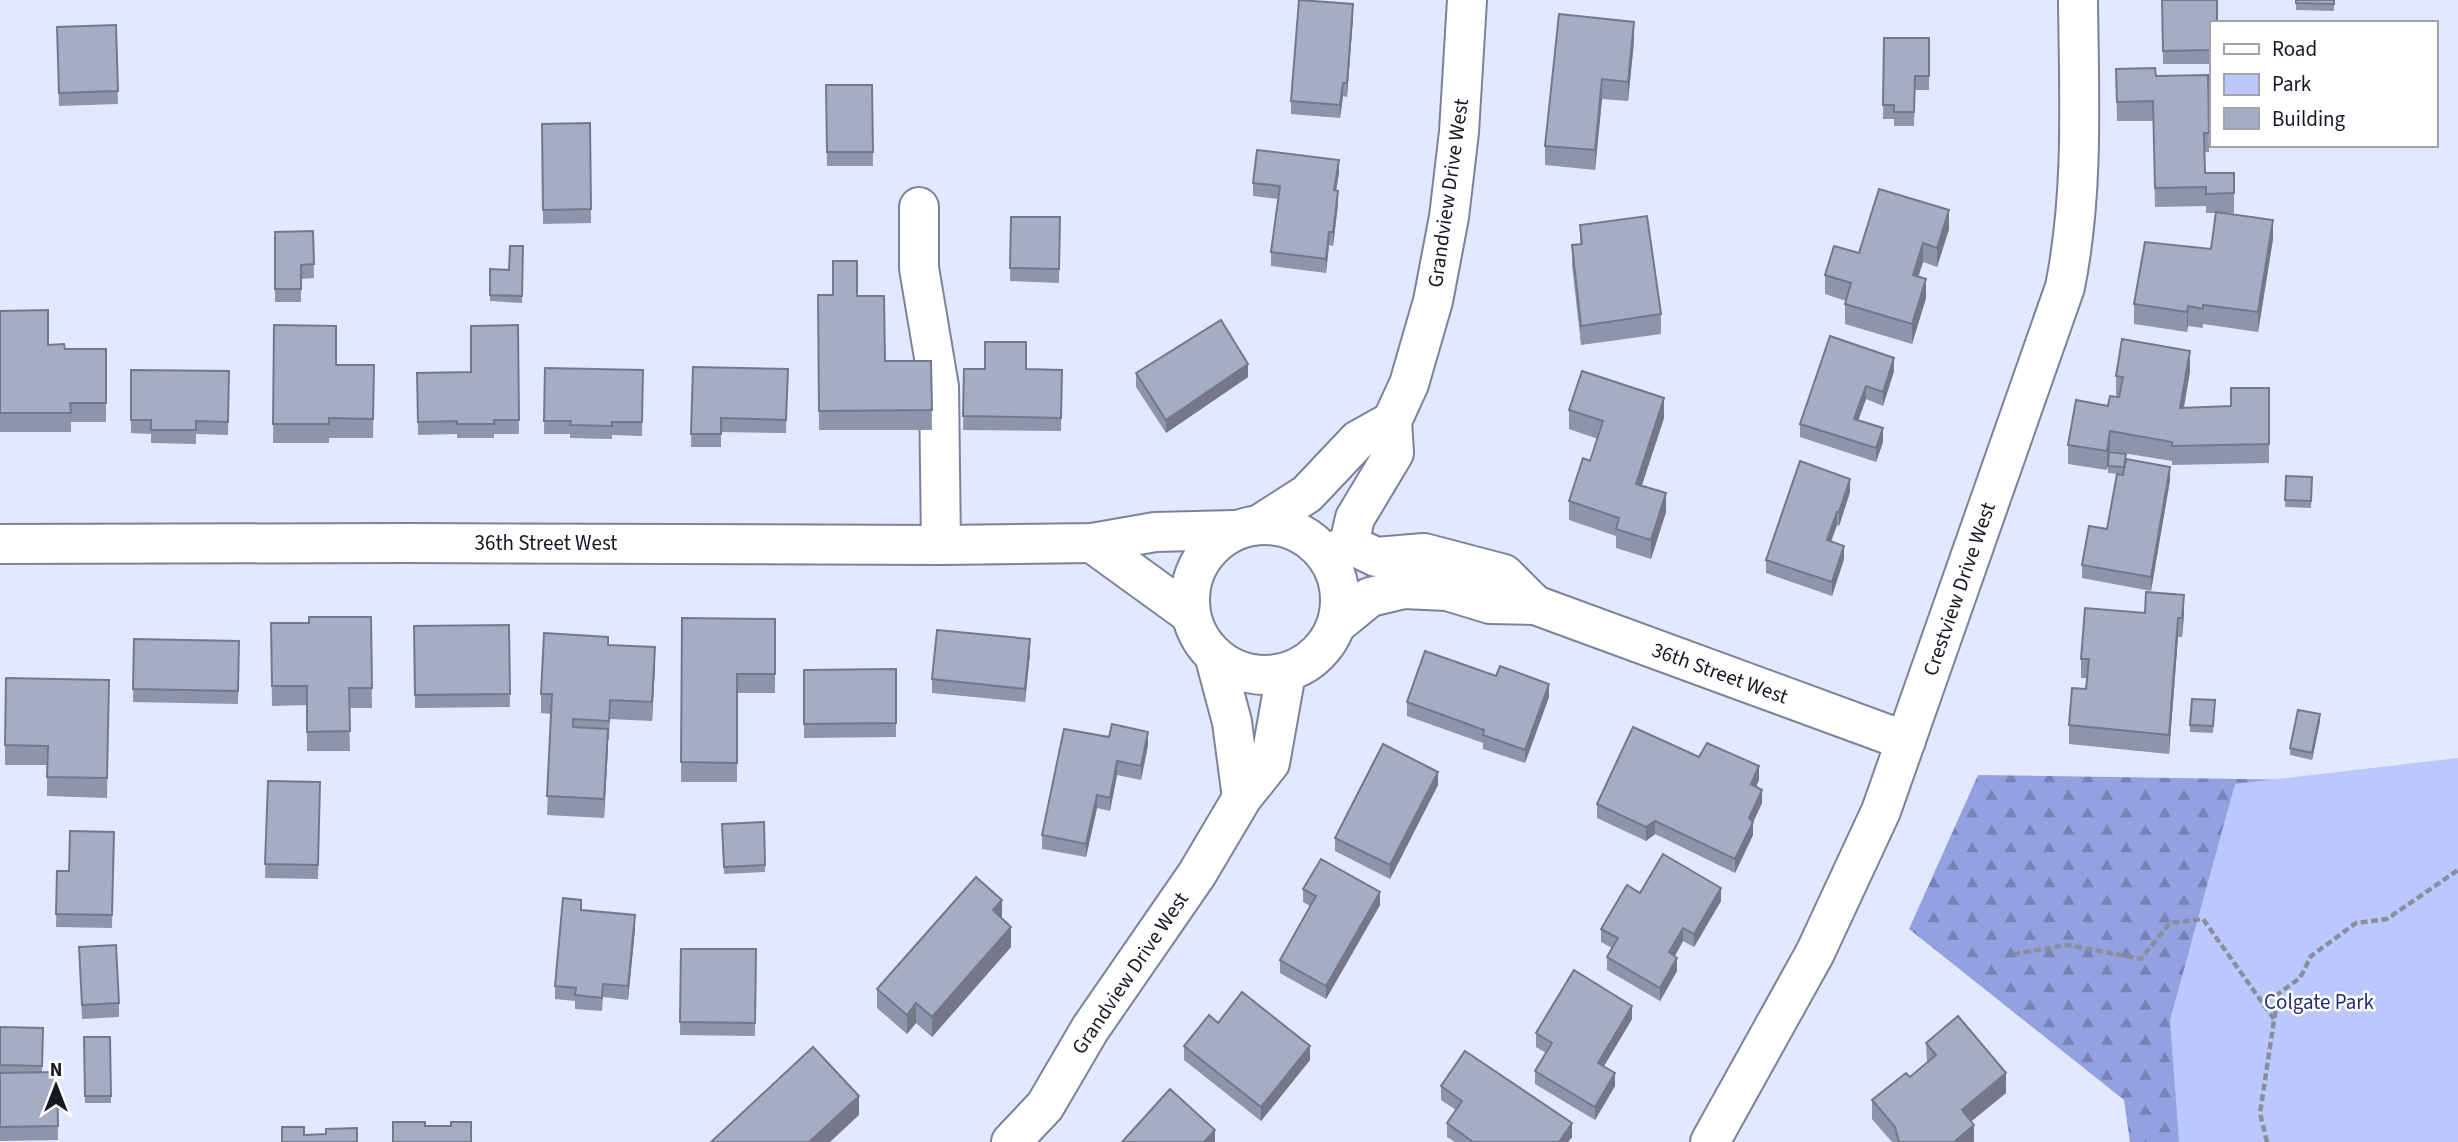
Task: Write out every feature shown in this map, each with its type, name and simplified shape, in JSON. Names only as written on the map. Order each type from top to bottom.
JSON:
[{"type":"street","name":"Grandview Drive West","points":[[1338,550],[1394,453],[1392,421],[1409,384],[1433,301],[1449,217],[1459,132],[1467,0]]},
{"type":"street","name":"Crestview Drive West","points":[[1710,1142],[1815,953],[1881,811],[2064,287],[2073,244],[2078,181],[2078,0]]},
{"type":"street","points":[[919,207],[919,268],[939,387],[942,545]]},
{"type":"street","points":[[1248,527],[1286,527],[1338,550],[1337,578],[1341,601],[1337,624],[1325,646],[1308,663],[1286,673],[1262,676],[1238,671],[1216,658],[1199,639],[1190,614],[1189,588],[1197,564],[1213,544],[1307,494],[1358,440],[1392,421]]},
{"type":"street","name":"36th Street West","points":[[0,544],[407,542],[942,545],[1092,542],[1155,532],[1248,527]]},
{"type":"street","points":[[1092,542],[1190,614]]},
{"type":"street","name":"36th Street West","points":[[1338,550],[1377,557],[1424,553],[1504,574],[1535,605]]},
{"type":"street","name":"36th Street West","points":[[1337,624],[1370,597],[1404,589],[1447,591],[1490,604],[1535,605],[1906,741]]},
{"type":"street","points":[[1216,658],[1232,722],[1242,798]]},
{"type":"street","name":"Grandview Drive West","points":[[1011,1142],[1045,1106],[1090,1029],[1197,874],[1242,798],[1270,763],[1286,673]]},
{"type":"path","points":[[2267,1142],[2260,1113],[2278,995],[2300,978],[2311,956],[2356,923],[2386,919],[2458,870]]},
{"type":"path","points":[[2013,954],[2068,945],[2141,959],[2170,923],[2203,919],[2274,1019]]},
{"type":"green space","name":"Colgate Park","points":[[2458,758],[2458,1142],[2179,1142],[2170,1020],[2235,784]]},
{"type":"green space","points":[[1978,775],[2442,782],[2458,826],[2458,1142],[2130,1142],[2124,1100],[1909,929]]},
{"type":"building","points":[[1299,0],[1353,4],[1347,83],[1343,83],[1340,105],[1291,101]]},
{"type":"building","points":[[2162,0],[2217,0],[2217,21],[2210,21],[2210,50],[2163,51]]},
{"type":"building","points":[[2296,0],[2334,0],[2334,4],[2296,3]]},
{"type":"building","points":[[1559,14],[1634,22],[1628,82],[1602,79],[1595,150],[1545,146]]},
{"type":"building","points":[[116,25],[118,91],[59,93],[57,27]]},
{"type":"building","points":[[1884,38],[1929,38],[1929,76],[1915,76],[1914,112],[1894,112],[1894,105],[1883,105]]},
{"type":"building","points":[[2155,68],[2156,76],[2208,75],[2209,133],[2204,133],[2205,173],[2234,173],[2234,193],[2206,194],[2206,187],[2155,188],[2153,101],[2117,102],[2116,69]]},
{"type":"building","points":[[826,85],[872,85],[873,152],[827,152]]},
{"type":"building","points":[[590,123],[591,209],[543,210],[542,124]]},
{"type":"building","points":[[1257,150],[1339,160],[1334,190],[1338,191],[1333,232],[1329,232],[1326,259],[1271,252],[1280,186],[1253,183]]},
{"type":"building","points":[[1879,189],[1949,210],[1937,248],[1923,243],[1913,275],[1926,279],[1912,324],[1845,304],[1851,283],[1825,275],[1834,246],[1859,253]]},
{"type":"building","points":[[2216,212],[2273,220],[2258,312],[2203,305],[2203,309],[2188,306],[2187,312],[2134,304],[2145,242],[2211,249]]},
{"type":"building","points":[[1647,216],[1661,314],[1581,326],[1572,245],[1582,244],[1580,225]]},
{"type":"building","points":[[1011,217],[1060,217],[1059,269],[1010,268]]},
{"type":"building","points":[[313,231],[314,264],[301,265],[301,289],[275,289],[275,232]]},
{"type":"building","points":[[510,246],[523,246],[522,296],[490,295],[490,269],[509,270]]},
{"type":"building","points":[[833,261],[857,261],[857,296],[884,296],[885,361],[931,361],[932,410],[819,411],[818,295],[833,295]]},
{"type":"building","points":[[48,310],[48,345],[64,344],[65,349],[106,349],[106,403],[70,403],[71,413],[0,413],[0,311]]},
{"type":"building","points":[[1221,320],[1248,364],[1166,420],[1136,373]]},
{"type":"building","points":[[274,325],[336,326],[336,365],[374,365],[373,419],[329,418],[329,424],[273,424]]},
{"type":"building","points":[[518,325],[519,420],[494,420],[494,424],[418,422],[417,373],[471,372],[471,326]]},
{"type":"building","points":[[1830,336],[1894,358],[1883,392],[1866,386],[1854,419],[1883,428],[1876,448],[1800,424]]},
{"type":"building","points":[[2122,339],[2190,351],[2180,408],[2231,406],[2231,388],[2269,388],[2269,444],[2172,446],[2172,442],[2110,431],[2107,451],[2068,445],[2076,400],[2108,406],[2110,396],[2119,397],[2123,377],[2116,376]]},
{"type":"building","points":[[985,342],[1026,342],[1026,369],[1062,370],[1061,418],[963,416],[964,369],[985,369]]},
{"type":"building","points":[[693,367],[788,369],[786,420],[721,418],[721,434],[691,434]]},
{"type":"building","points":[[545,368],[643,370],[642,422],[612,422],[612,426],[544,421]]},
{"type":"building","points":[[131,370],[229,371],[228,422],[196,421],[196,430],[151,430],[151,420],[131,420]]},
{"type":"building","points":[[1582,371],[1664,398],[1636,484],[1666,493],[1651,540],[1616,529],[1619,518],[1569,501],[1583,458],[1590,461],[1603,421],[1569,410]]},
{"type":"building","points":[[2109,452],[2126,454],[2124,467],[2108,466]]},
{"type":"building","points":[[2126,459],[2170,467],[2151,577],[2082,565],[2089,526],[2107,529],[2117,474],[2123,475]]},
{"type":"building","points":[[1800,461],[1850,479],[1827,540],[1844,546],[1832,582],[1766,560]]},
{"type":"building","points":[[2286,476],[2312,477],[2311,501],[2285,500]]},
{"type":"building","points":[[2146,592],[2184,595],[2182,618],[2178,618],[2169,735],[2069,725],[2072,688],[2086,689],[2089,659],[2081,659],[2085,608],[2145,613]]},
{"type":"building","points":[[309,617],[371,617],[372,688],[349,688],[350,731],[307,732],[307,686],[272,686],[271,623],[309,623]]},
{"type":"building","points":[[682,618],[775,619],[775,674],[737,674],[737,763],[681,762]]},
{"type":"building","points":[[509,625],[510,694],[415,695],[414,626]]},
{"type":"building","points":[[937,630],[1030,639],[1025,689],[932,679]]},
{"type":"building","points":[[544,633],[608,637],[608,645],[655,647],[652,702],[610,700],[609,721],[573,719],[573,727],[608,729],[604,799],[547,796],[552,694],[541,694]]},
{"type":"building","points":[[134,639],[239,641],[238,691],[133,689]]},
{"type":"building","points":[[1425,651],[1496,676],[1500,666],[1549,684],[1525,750],[1483,735],[1484,730],[1407,702]]},
{"type":"building","points":[[896,669],[896,723],[804,724],[804,670]]},
{"type":"building","points":[[6,678],[109,680],[107,778],[47,777],[48,746],[5,745]]},
{"type":"building","points":[[2192,699],[2215,700],[2213,726],[2190,725]]},
{"type":"building","points":[[2298,710],[2320,714],[2312,753],[2290,748]]},
{"type":"building","points":[[1112,724],[1148,732],[1141,766],[1117,761],[1110,798],[1097,795],[1086,844],[1042,835],[1064,729],[1109,737]]},
{"type":"building","points":[[1633,727],[1699,757],[1707,743],[1759,766],[1751,784],[1762,790],[1749,818],[1753,822],[1735,859],[1655,821],[1646,827],[1597,804]]},
{"type":"building","points":[[1383,744],[1438,772],[1390,865],[1335,838]]},
{"type":"building","points":[[268,781],[320,782],[318,865],[265,864]]},
{"type":"building","points":[[764,822],[765,865],[724,867],[722,824]]},
{"type":"building","points":[[70,831],[114,832],[112,915],[56,914],[57,871],[69,871]]},
{"type":"building","points":[[1663,854],[1721,888],[1694,934],[1683,928],[1669,952],[1677,958],[1660,988],[1607,957],[1618,938],[1601,929],[1627,885],[1640,893]]},
{"type":"building","points":[[1321,859],[1380,892],[1326,986],[1280,960],[1316,896],[1303,889]]},
{"type":"building","points":[[976,877],[1002,900],[993,910],[1011,927],[932,1017],[916,1003],[907,1015],[877,989]]},
{"type":"building","points":[[563,898],[581,900],[581,910],[635,915],[628,986],[603,984],[602,998],[575,995],[576,988],[555,986]]},
{"type":"building","points":[[116,945],[119,1003],[82,1005],[79,947]]},
{"type":"building","points":[[681,949],[756,949],[755,1023],[680,1022]]},
{"type":"building","points":[[1574,970],[1632,1006],[1598,1063],[1615,1073],[1595,1107],[1535,1071],[1552,1043],[1536,1033]]},
{"type":"building","points":[[1242,992],[1310,1046],[1261,1107],[1184,1046],[1209,1015],[1218,1023]]},
{"type":"building","points":[[1958,1016],[2006,1073],[1962,1110],[1974,1125],[1954,1142],[1899,1142],[1895,1127],[1872,1100],[1906,1073],[1910,1077],[1936,1055],[1926,1043]]},
{"type":"building","points":[[0,1027],[43,1028],[42,1066],[0,1065]]},
{"type":"building","points":[[84,1037],[110,1037],[111,1096],[85,1096]]},
{"type":"building","points":[[813,1047],[859,1096],[809,1142],[711,1142]]},
{"type":"building","points":[[1465,1051],[1572,1123],[1559,1142],[1473,1142],[1447,1123],[1462,1101],[1441,1086]]},
{"type":"building","points":[[57,1072],[58,1126],[0,1127],[0,1073]]},
{"type":"building","points":[[1170,1089],[1215,1130],[1204,1142],[1122,1142]]},
{"type":"building","points":[[393,1122],[425,1122],[425,1126],[451,1126],[451,1122],[471,1122],[471,1142],[393,1142]]},
{"type":"building","points":[[282,1127],[304,1127],[304,1135],[326,1134],[326,1129],[357,1128],[357,1142],[282,1142]]}]
